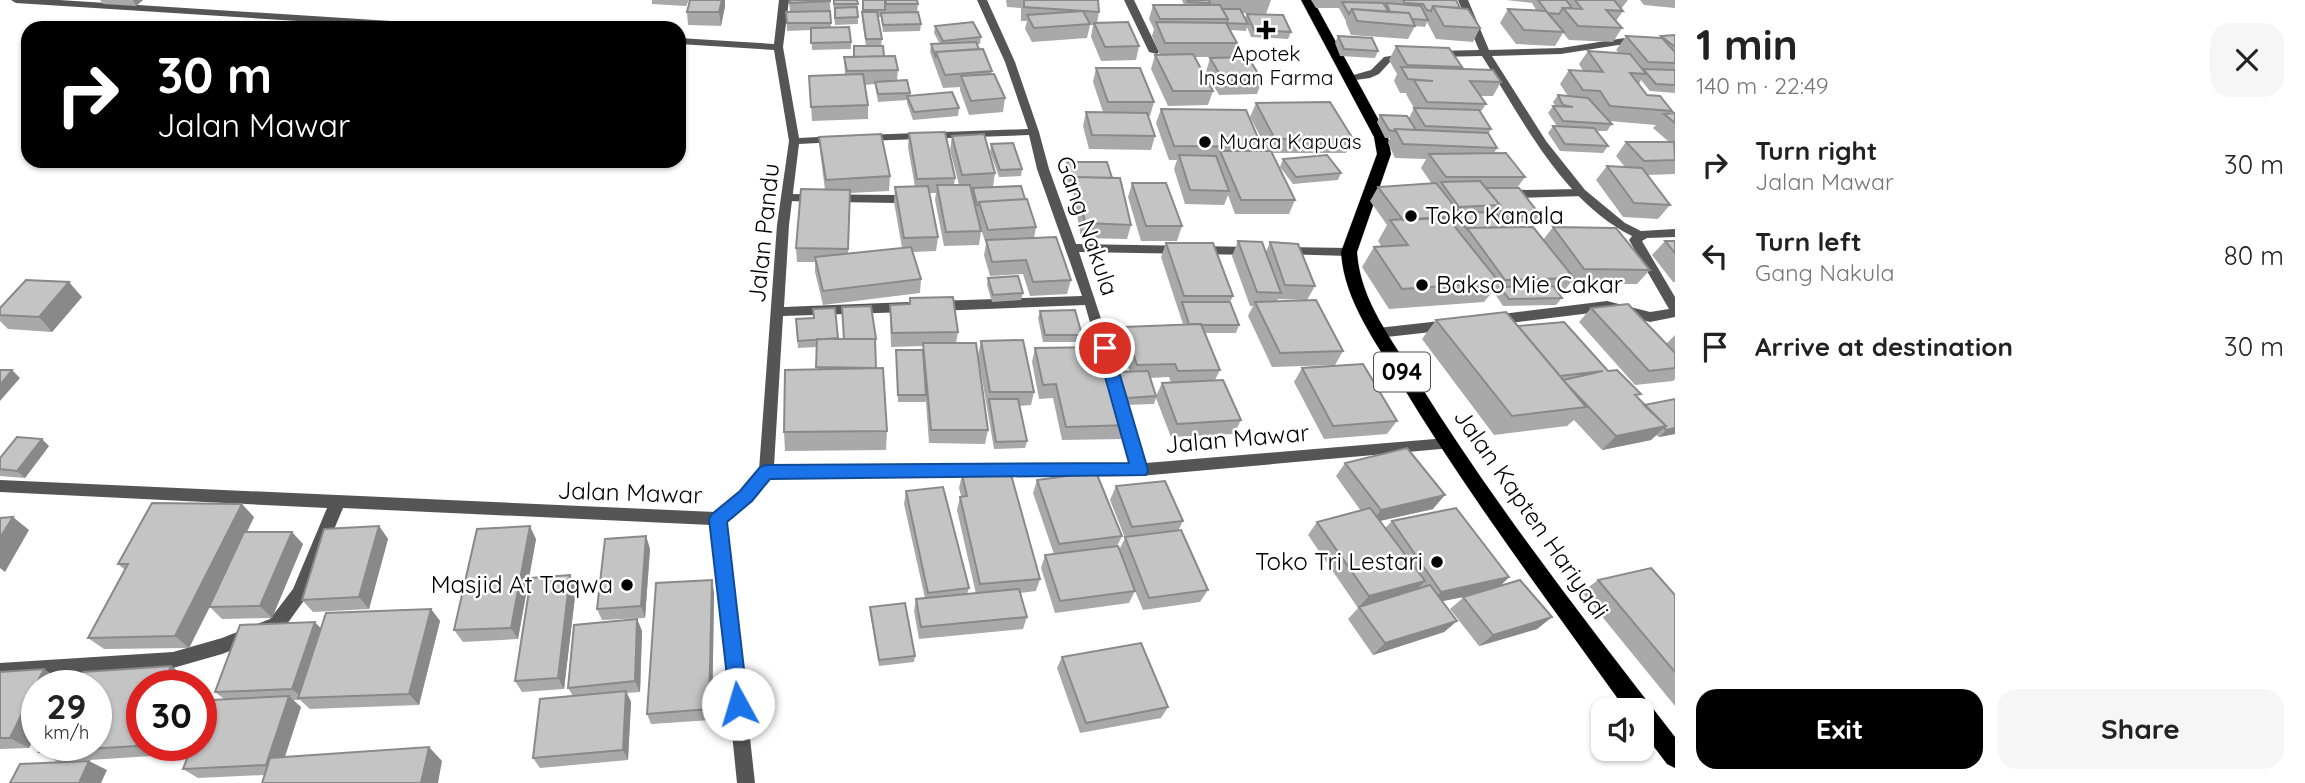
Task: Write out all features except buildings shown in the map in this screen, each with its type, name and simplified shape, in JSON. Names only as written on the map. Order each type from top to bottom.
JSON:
[{"type":"main road","points":[[1307,0],[1381,137],[1384,154],[1378,192],[1349,252]]},
{"type":"main road","name":"Jalan Kapten Hariyadi","points":[[1349,252],[1349,267],[1365,311],[1447,444],[1630,698]]},
{"type":"main road","name":"Jalan Kapten Hariyadi","points":[[1654,730],[1675,756]]},
{"type":"street","points":[[16,0],[344,21]]},
{"type":"street","name":"Jalan Pandu","points":[[766,472],[777,312],[794,141],[778,47],[784,0]]},
{"type":"street","name":"Gang Nakula","points":[[982,0],[1010,62],[1070,248],[1090,300],[1113,378]]},
{"type":"street","points":[[1129,0],[1154,52]]},
{"type":"street","points":[[1463,0],[1486,54],[1542,142],[1581,193],[1621,226],[1639,236],[1675,233]]},
{"type":"street","points":[[1348,78],[1375,72],[1383,61],[1391,58],[1561,51],[1631,40],[1675,43]]},
{"type":"street","points":[[686,41],[778,47]]},
{"type":"street","points":[[794,141],[1034,132]]},
{"type":"street","points":[[1518,194],[1581,193]]},
{"type":"street","points":[[787,198],[895,199]]},
{"type":"street","points":[[1484,321],[1607,306],[1650,317],[1675,310],[1636,244],[1636,237],[1639,236]]},
{"type":"street","points":[[1070,248],[1349,252]]},
{"type":"street","points":[[777,312],[1090,300]]},
{"type":"street","points":[[1378,333],[1458,324]]},
{"type":"street","points":[[1121,404],[1140,470]]},
{"type":"street","name":"Jalan Mawar","points":[[0,486],[718,519],[746,496],[766,472],[1140,470],[1447,444]]},
{"type":"street","points":[[0,671],[173,660],[222,646],[276,625],[299,594],[337,503]]},
{"type":"street","points":[[718,519],[746,783]]},
{"type":"place","name":"Apotek Insaan Farma","points":[[1266,30]]},
{"type":"place","name":"Muara Kapuas","points":[[1205,142]]},
{"type":"place","name":"Toko Kanala","points":[[1411,216]]},
{"type":"place","name":"Bakso Mie Cakar","points":[[1422,285]]},
{"type":"place","name":"Toko Tri Lestari","points":[[1437,562]]},
{"type":"place","name":"Masjid At Taqwa","points":[[627,585]]},
{"type":"route","points":[[738,704],[718,519],[746,496],[766,472],[1140,470],[1105,348]]}]
